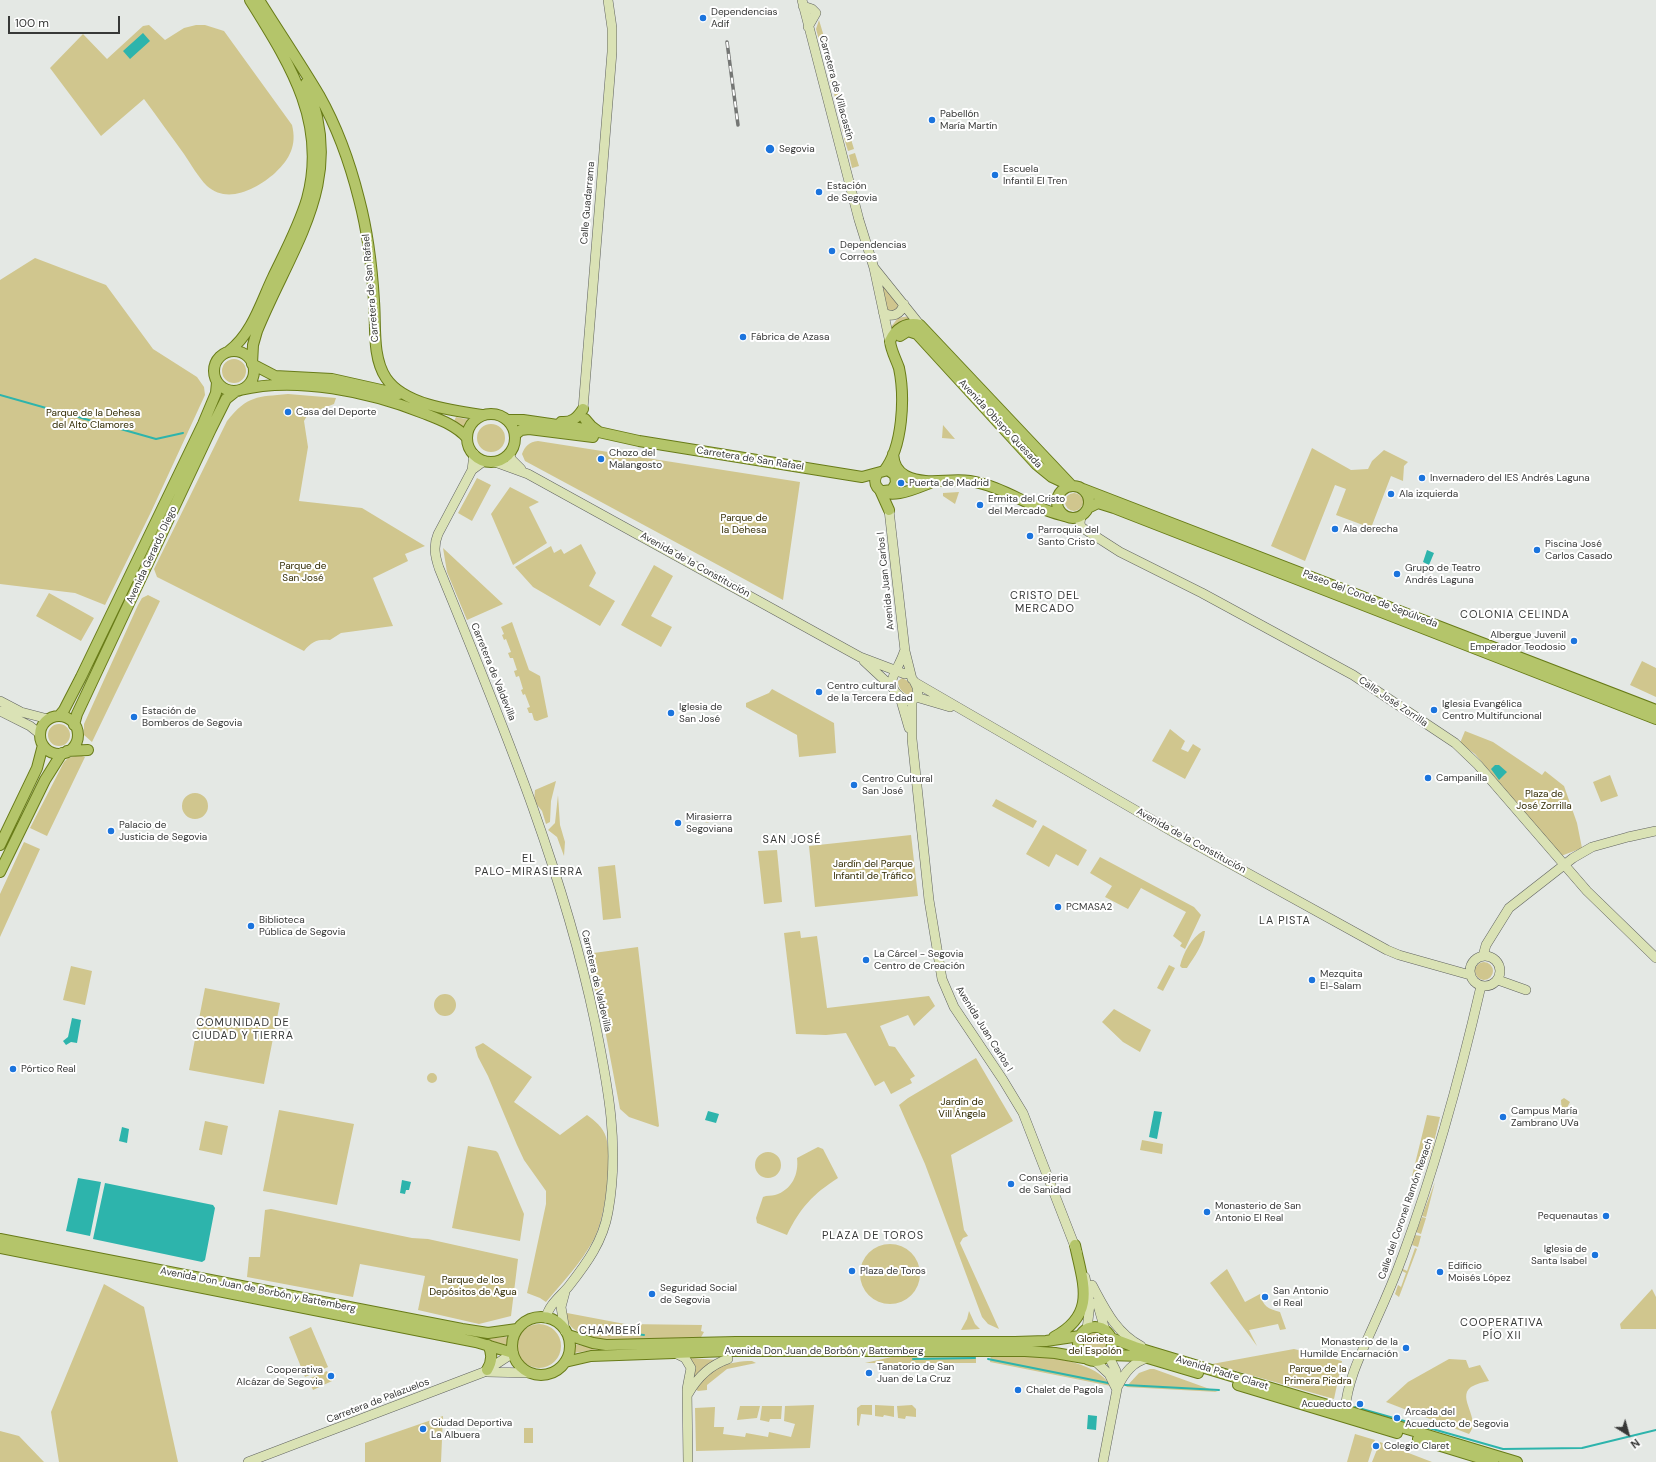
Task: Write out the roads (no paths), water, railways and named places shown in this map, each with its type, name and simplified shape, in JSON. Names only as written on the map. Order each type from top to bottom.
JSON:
[{"type":"main road","points":[[250,0],[285,60],[304,98],[311,125],[313,165],[307,200],[291,240],[245,336],[229,351],[220,356],[215,364],[214,373],[217,382],[225,389],[238,390],[262,386],[289,386],[357,392],[392,402],[434,417],[455,428],[467,438]]},
{"type":"main road","name":"Carretera de San Rafael","points":[[259,0],[316,90],[328,112],[356,186],[369,251],[377,349],[383,371],[395,388],[416,400],[445,409],[483,416]]},
{"type":"main road","name":"Calle Guadarrama","points":[[584,414],[612,52],[612,28],[608,0]]},
{"type":"main road","name":"Carretera de Villacastín","points":[[802,3],[816,13],[814,20],[808,27],[849,182]]},
{"type":"main road","name":"Carretera de San Rafael","points":[[252,364],[253,345],[257,331],[308,222],[316,197],[321,165],[320,132],[314,104],[304,78],[281,36]]},
{"type":"main road","name":"Avenida Obispo Quesada","points":[[849,182],[874,268],[890,343]]},
{"type":"main road","name":"Avenida Obispo Quesada","points":[[874,268],[920,325],[1072,486]]},
{"type":"main road","points":[[883,312],[889,315],[898,314],[902,311],[904,304]]},
{"type":"main road","points":[[920,325],[912,323],[904,326],[894,334],[890,343],[898,367],[903,403],[893,454],[895,465],[899,471],[919,480],[934,482],[963,481],[978,483],[1043,510],[1065,516],[1074,518],[1081,516],[1088,508],[1088,496],[1083,489],[1072,486],[1063,489],[1058,498],[1058,508],[1065,516]]},
{"type":"main road","name":"Avenida Obispo Quesada","points":[[898,367],[897,341],[905,332],[913,331],[1041,469],[1060,481],[1072,486]]},
{"type":"main road","points":[[229,351],[243,353],[252,364],[275,376],[332,379],[388,391],[416,400]]},
{"type":"main road","points":[[238,390],[248,385],[252,379],[254,372],[252,364]]},
{"type":"main road","name":"Avenida Gerardo Diego","points":[[59,716],[64,710],[81,678],[203,424],[214,399],[217,382]]},
{"type":"main road","name":"Avenida Gerardo Diego","points":[[76,729],[77,714],[211,429],[226,400],[238,390]]},
{"type":"main road","points":[[523,420],[542,419],[569,422],[584,414]]},
{"type":"main road","points":[[518,432],[536,426],[580,433],[585,429],[584,414]]},
{"type":"main road","points":[[584,414],[599,432]]},
{"type":"main road","points":[[497,415],[507,420],[518,432],[509,454],[495,462],[484,461],[474,454],[469,447],[467,438],[471,425],[483,416],[497,415]]},
{"type":"main road","name":"Carretera de San Rafael","points":[[507,420],[523,420],[585,429],[639,441],[862,477],[881,472]]},
{"type":"main road","name":"Carretera de San Rafael","points":[[518,432],[533,429],[588,437],[639,441]]},
{"type":"main road","points":[[472,470],[474,454]]},
{"type":"main road","name":"Avenida de la Constitución","points":[[509,454],[518,467],[528,474],[860,657],[884,666],[905,677],[1173,832],[1387,950],[1399,955],[1470,975]]},
{"type":"main road","points":[[888,495],[875,480],[893,454]]},
{"type":"main road","points":[[472,470],[484,461]]},
{"type":"main road","name":"Avenida de la Constitución","points":[[495,462],[528,474]]},
{"type":"main road","name":"Carretera de Valdevilla","points":[[472,470],[439,530],[435,543],[436,555],[439,568],[509,742],[550,858],[579,951],[597,1031],[613,1120],[614,1159],[612,1185],[603,1233],[592,1255],[568,1287],[552,1305],[546,1318]]},
{"type":"main road","points":[[881,472],[891,472],[895,476],[896,483],[888,495]]},
{"type":"main road","name":"Carretera de San Rafael","points":[[862,477],[888,495]]},
{"type":"main road","points":[[888,495],[934,482]]},
{"type":"main road","name":"Paseo del Conde de Sepúlveda","points":[[1083,489],[1656,710]]},
{"type":"main road","name":"Avenida Juan Carlos I","points":[[888,495],[904,652],[905,677],[918,691],[914,699],[912,739],[929,900],[942,979],[954,1007],[1003,1080],[1023,1113],[1092,1285],[1108,1334]]},
{"type":"main road","name":"Paseo del Conde de Sepúlveda","points":[[1088,508],[1096,504],[1107,506],[1656,719]]},
{"type":"main road","name":"Calle José Zorrilla","points":[[1081,516],[1081,527],[1107,544],[1352,675],[1455,743],[1478,765],[1565,866],[1615,920],[1656,958]]},
{"type":"main road","points":[[884,666],[895,663],[904,652]]},
{"type":"main road","name":"Avenida Juan Carlos I","points":[[904,652],[905,677]]},
{"type":"main road","name":"Avenida de la Constitución","points":[[860,657],[893,688],[900,697],[907,701],[914,699],[961,710]]},
{"type":"main road","points":[[893,688],[892,681],[905,677]]},
{"type":"main road","name":"Avenida Juan Carlos I","points":[[900,697],[912,739]]},
{"type":"main road","points":[[0,701],[21,712],[48,719],[59,716],[67,718],[76,729],[88,750],[51,752],[43,745]]},
{"type":"main road","points":[[912,716],[920,705],[931,702]]},
{"type":"main road","points":[[0,711],[30,726],[40,734]]},
{"type":"main road","points":[[0,845],[37,768],[43,745],[40,734],[42,726],[48,719]]},
{"type":"main road","points":[[0,872],[42,786],[65,752],[75,744],[76,729]]},
{"type":"main road","points":[[1483,956],[1486,946],[1509,908],[1565,866],[1573,858],[1592,847],[1656,831]]},
{"type":"main road","points":[[1483,956],[1490,957],[1498,962],[1500,970],[1498,980],[1490,986],[1481,986],[1474,982],[1470,975],[1473,962],[1483,956]]},
{"type":"main road","points":[[1498,980],[1526,990]]},
{"type":"main road","name":"Calle del Coronel Ramón Rexach","points":[[1341,1413],[1356,1365],[1390,1289],[1428,1186],[1452,1101],[1481,986]]},
{"type":"main road","name":"Avenida Don Juan de Borbón y Battemberg","points":[[0,1239],[462,1329],[488,1333],[517,1329]]},
{"type":"main road","points":[[1046,1341],[1068,1328],[1078,1318],[1083,1309],[1083,1289],[1075,1245]]},
{"type":"main road","name":"Avenida Juan Carlos I","points":[[1075,1245],[1088,1289],[1090,1315],[1083,1332]]},
{"type":"main road","name":"Avenida Don Juan de Borbón y Battemberg","points":[[0,1248],[313,1309],[488,1345],[512,1353]]},
{"type":"main road","points":[[1092,1285],[1116,1326],[1131,1340],[1153,1356]]},
{"type":"main road","name":"Carretera de Valdevilla","points":[[566,1333],[561,1307],[568,1287]]},
{"type":"main road","points":[[485,1371],[504,1371],[542,1375],[550,1374],[557,1370],[565,1362],[570,1349],[566,1333],[557,1322],[546,1318],[531,1319],[517,1329],[512,1341],[512,1353],[519,1366],[530,1373]]},
{"type":"main road","points":[[1095,1362],[1103,1360],[1108,1355],[1112,1346],[1108,1334],[1095,1327],[1083,1332],[1078,1348],[1084,1358],[1095,1362],[1108,1374],[1117,1389]]},
{"type":"main road","name":"Avenida Don Juan de Borbón y Battemberg","points":[[566,1333],[592,1343],[606,1345],[729,1342],[1046,1341],[1083,1332]]},
{"type":"main road","name":"Avenida Padre Claret","points":[[1108,1334],[1153,1356],[1341,1413],[1516,1462]]},
{"type":"main road","points":[[485,1371],[491,1362],[492,1354],[488,1345]]},
{"type":"main road","name":"Avenida Don Juan de Borbón y Battemberg","points":[[565,1362],[591,1356],[675,1353],[1025,1351],[1055,1352],[1084,1358]]},
{"type":"main road","name":"Carretera de Palazuelos","points":[[248,1462],[485,1371],[512,1353]]},
{"type":"main road","points":[[675,1353],[685,1358],[690,1365],[691,1372],[688,1385],[688,1462]]},
{"type":"main road","points":[[1103,1462],[1117,1389],[1116,1371],[1108,1355]]},
{"type":"main road","name":"Avenida Padre Claret","points":[[1108,1355],[1153,1356]]},
{"type":"main road","points":[[1117,1389],[1126,1371],[1136,1363],[1153,1356]]},
{"type":"main road","points":[[688,1397],[703,1374],[716,1364],[728,1359]]},
{"type":"main road","points":[[1341,1413],[1352,1420],[1493,1462]]},
{"type":"water","points":[[143,33],[150,41],[130,59],[123,51]]},
{"type":"water","points":[[1427,550],[1434,553],[1429,565],[1423,562]]},
{"type":"water","points":[[1495,765],[1499,765],[1507,772],[1499,780],[1491,769]]},
{"type":"water","points":[[72,1018],[81,1020],[77,1043],[71,1042],[66,1045],[63,1041],[68,1037]]},
{"type":"water","points":[[708,1111],[719,1114],[716,1123],[705,1120]]},
{"type":"water","points":[[1154,1111],[1162,1112],[1157,1139],[1149,1137]]},
{"type":"water","points":[[122,1127],[129,1129],[127,1143],[119,1141]]},
{"type":"water","points":[[78,1178],[101,1182],[90,1236],[66,1231]]},
{"type":"water","points":[[402,1180],[411,1182],[409,1190],[406,1190],[405,1194],[400,1193]]},
{"type":"water","points":[[105,1183],[213,1205],[215,1208],[205,1260],[202,1262],[93,1239]]},
{"type":"water","points":[[1088,1415],[1097,1416],[1096,1430],[1087,1429]]},
{"type":"waterway","points":[[0,395],[156,439],[183,433]]},
{"type":"waterway","points":[[635,1334],[644,1335]]},
{"type":"waterway","points":[[913,1359],[975,1358]]},
{"type":"waterway","points":[[988,1359],[1108,1383]]},
{"type":"waterway","points":[[1125,1385],[1219,1390]]},
{"type":"waterway","points":[[1355,1407],[1503,1449],[1582,1448],[1656,1430]]},
{"type":"railway","points":[[727,42],[738,125]]},
{"type":"place","name":"Dependencias Adif","points":[[703,18]]},
{"type":"place","name":"Pabellón María Martín","points":[[932,120]]},
{"type":"place","name":"Segovia","points":[[770,149]]},
{"type":"place","name":"Escuela Infantil El Tren","points":[[995,175]]},
{"type":"place","name":"Estación de Segovia","points":[[819,192]]},
{"type":"place","name":"Dependencias Correos","points":[[832,251]]},
{"type":"place","name":"Fábrica de Azasa","points":[[743,337]]},
{"type":"place","name":"Casa del Deporte","points":[[288,412]]},
{"type":"place","name":"Chozo del Malangosto","points":[[601,459]]},
{"type":"place","name":"Invernadero del IES Andrés Laguna","points":[[1422,478]]},
{"type":"place","name":"Puerta de Madrid","points":[[901,483]]},
{"type":"place","name":"Ala izquierda","points":[[1391,494]]},
{"type":"place","name":"Ermita del Cristo del Mercado","points":[[980,505]]},
{"type":"place","name":"Ala derecha","points":[[1335,529]]},
{"type":"place","name":"Parroquia del Santo Cristo","points":[[1030,536]]},
{"type":"place","name":"Piscina José Carlos Casado","points":[[1537,550]]},
{"type":"place","name":"Grupo de Teatro Andrés Laguna","points":[[1397,574]]},
{"type":"place","name":"Albergue Juvenil Emperador Teodosio","points":[[1574,641]]},
{"type":"place","name":"Centro cultural de la Tercera Edad","points":[[819,692]]},
{"type":"place","name":"Iglesia Evangélica Centro Multifuncional","points":[[1434,710]]},
{"type":"place","name":"Iglesia de San José","points":[[671,713]]},
{"type":"place","name":"Estación de Bomberos de Segovia","points":[[134,717]]},
{"type":"place","name":"Campanilla","points":[[1428,778]]},
{"type":"place","name":"Centro Cultural San José","points":[[854,785]]},
{"type":"place","name":"Mirasierra Segoviana","points":[[678,823]]},
{"type":"place","name":"Palacio de Justicia de Segovia","points":[[111,831]]},
{"type":"place","name":"PCMASA2","points":[[1058,907]]},
{"type":"place","name":"Biblioteca Pública de Segovia","points":[[251,926]]},
{"type":"place","name":"La Cárcel - Segovia Centro de Creación","points":[[866,960]]},
{"type":"place","name":"Mezquita El-Salam","points":[[1312,980]]},
{"type":"place","name":"Pórtico Real","points":[[13,1069]]},
{"type":"place","name":"Campus María Zambrano UVa","points":[[1503,1117]]},
{"type":"place","name":"Consejeria de Sanidad","points":[[1011,1184]]},
{"type":"place","name":"Monasterio de San Antonio El Real","points":[[1207,1212]]},
{"type":"place","name":"Pequenautas","points":[[1606,1216]]},
{"type":"place","name":"Iglesia de Santa Isabel","points":[[1595,1255]]},
{"type":"place","name":"Plaza de Toros","points":[[852,1271]]},
{"type":"place","name":"Edificio Moisés López","points":[[1440,1272]]},
{"type":"place","name":"Seguridad Social de Segovia","points":[[652,1294]]},
{"type":"place","name":"San Antonio el Real","points":[[1265,1297]]},
{"type":"place","name":"Monasterio de la Humilde Encarnación","points":[[1406,1348]]},
{"type":"place","name":"Tanatorio de San Juan de La Cruz","points":[[869,1373]]},
{"type":"place","name":"Cooperativa Alcázar de Segovia","points":[[331,1376]]},
{"type":"place","name":"Chalet de Pagola","points":[[1018,1390]]},
{"type":"place","name":"Acueducto","points":[[1360,1404]]},
{"type":"place","name":"Arcada del Acueducto de Segovia","points":[[1397,1418]]},
{"type":"place","name":"Ciudad Deportiva La Albuera","points":[[423,1429]]},
{"type":"place","name":"Colegio Claret","points":[[1376,1446]]},
{"type":"district","name":"CRISTO DEL MERCADO","points":[[1045,602]]},
{"type":"district","name":"COLONIA CELINDA","points":[[1515,615]]},
{"type":"district","name":"SAN JOSÉ","points":[[792,840]]},
{"type":"district","name":"EL PALO-MIRASIERRA","points":[[529,865]]},
{"type":"district","name":"LA PISTA","points":[[1285,921]]},
{"type":"district","name":"COMUNIDAD DE CIUDAD Y TIERRA","points":[[243,1029]]},
{"type":"district","name":"PLAZA DE TOROS","points":[[873,1236]]},
{"type":"district","name":"COOPERATIVA PÍO XII","points":[[1502,1329]]},
{"type":"district","name":"CHAMBERÍ","points":[[610,1331]]},
{"type":"park label","name":"Parque de la Dehesa del Alto Clamores","points":[[93,418]]},
{"type":"park label","name":"Parque de la Dehesa","points":[[744,524]]},
{"type":"park label","name":"Parque de San José","points":[[303,572]]},
{"type":"park label","name":"Plaza de José Zorrilla","points":[[1544,800]]},
{"type":"park label","name":"Jardín del Parque Infantil de Tráfico","points":[[873,870]]},
{"type":"park label","name":"Jardín de Vill Ángela","points":[[962,1108]]},
{"type":"park label","name":"Parque de los Depósitos de Agua","points":[[473,1286]]},
{"type":"park label","name":"Glorieta del Espolón","points":[[1095,1344]]},
{"type":"park label","name":"Parque de la Primera Piedra","points":[[1318,1374]]}]
